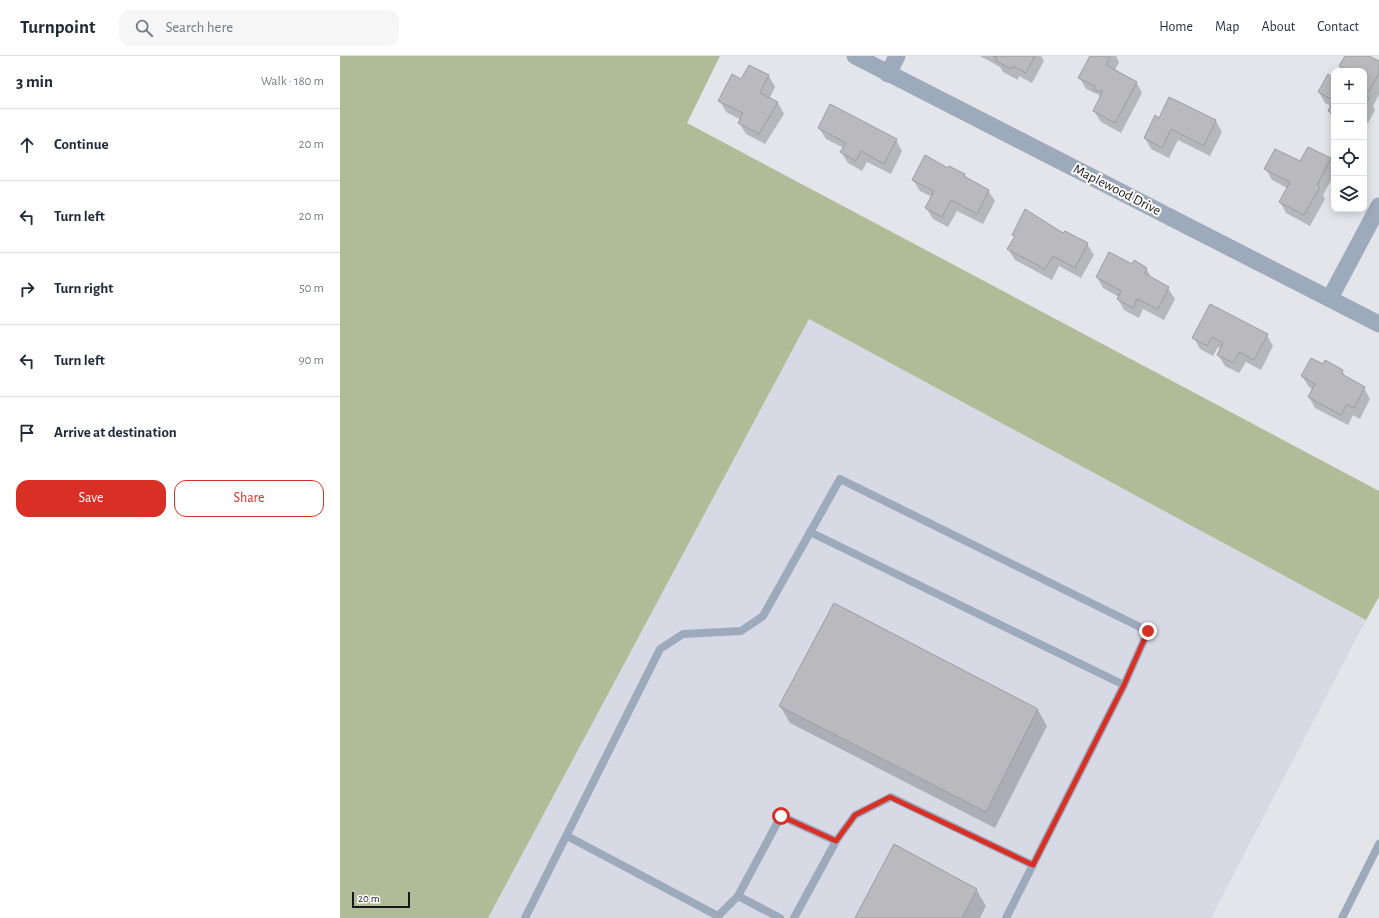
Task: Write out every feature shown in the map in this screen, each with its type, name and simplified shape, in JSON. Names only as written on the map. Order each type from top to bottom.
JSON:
[{"type":"street","name":"Maplewood Drive","points":[[855,56],[1379,324]]},
{"type":"street","points":[[888,74],[897,56]]},
{"type":"street","points":[[1330,298],[1379,206]]},
{"type":"lane","points":[[525,918],[660,649],[682,634],[741,631],[764,616],[840,479],[1148,631],[1124,685],[1006,918]]},
{"type":"lane","points":[[810,532],[1124,685]]},
{"type":"lane","points":[[794,918],[836,841],[855,815],[890,797],[1033,865]]},
{"type":"lane","points":[[567,836],[717,917],[738,896],[781,816],[836,841]]},
{"type":"lane","points":[[1342,918],[1379,844]]},
{"type":"lane","points":[[738,896],[780,918]]},
{"type":"shaded area","points":[[809,319],[1366,620],[1211,918],[488,918]]},
{"type":"green space","points":[[340,56],[720,56],[687,123],[1379,491],[1379,597],[1366,620],[809,319],[488,918],[340,918]]},
{"type":"building","points":[[993,56],[1035,56],[1026,73],[1013,66],[1011,69],[996,61],[997,58]]},
{"type":"building","points":[[1090,56],[1110,56],[1106,65],[1137,82],[1115,123],[1093,111],[1103,91],[1101,90],[1100,92],[1093,89],[1095,86],[1078,78]]},
{"type":"building","points":[[1345,56],[1369,56],[1379,61],[1379,73],[1367,94],[1367,68],[1343,68],[1339,66]]},
{"type":"building","points":[[749,65],[769,75],[760,93],[778,102],[759,134],[738,123],[743,113],[718,101],[732,74],[741,79]]},
{"type":"building","points":[[1328,74],[1331,76],[1331,99],[1318,92]]},
{"type":"building","points":[[1169,97],[1216,120],[1204,146],[1171,129],[1162,148],[1144,138],[1155,115],[1159,118]]},
{"type":"building","points":[[830,104],[897,139],[884,164],[861,151],[856,161],[840,152],[846,143],[818,128]]},
{"type":"building","points":[[1331,104],[1331,113],[1328,111]]},
{"type":"building","points":[[1308,147],[1331,158],[1317,185],[1320,187],[1304,215],[1279,202],[1290,182],[1264,169],[1275,149],[1300,161]]},
{"type":"building","points":[[925,155],[948,168],[949,166],[965,174],[964,176],[989,190],[977,214],[951,200],[942,217],[925,208],[934,191],[912,180]]},
{"type":"building","points":[[1025,209],[1063,233],[1065,231],[1088,243],[1075,268],[1053,256],[1045,269],[1007,249],[1015,236],[1012,235]]},
{"type":"building","points":[[1109,252],[1132,264],[1134,260],[1147,268],[1144,273],[1169,287],[1158,309],[1137,299],[1133,308],[1117,299],[1121,291],[1096,277]]},
{"type":"building","points":[[1210,304],[1268,334],[1254,360],[1239,352],[1233,363],[1217,355],[1223,343],[1212,337],[1207,346],[1192,338]]},
{"type":"building","points":[[1311,358],[1323,364],[1325,360],[1343,370],[1342,374],[1365,387],[1354,408],[1347,404],[1341,415],[1308,397],[1315,384],[1301,376]]},
{"type":"building","points":[[834,603],[1038,709],[986,812],[779,706]]},
{"type":"building","points":[[894,844],[977,889],[962,918],[855,918]]},
{"type":"route","points":[[781,816],[836,841],[855,815],[890,797],[1033,865],[1124,685],[1148,631]]}]
